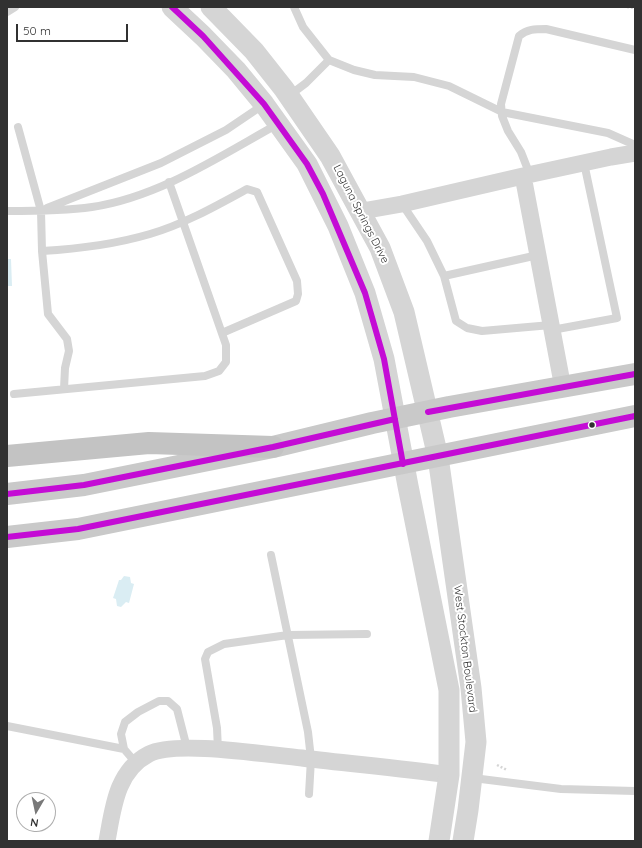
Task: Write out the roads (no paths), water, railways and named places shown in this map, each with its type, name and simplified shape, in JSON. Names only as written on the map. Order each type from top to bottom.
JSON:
[{"type":"highway","points":[[7,456],[149,443],[273,447]]},
{"type":"main road","points":[[7,494],[84,485],[273,447],[395,418],[635,374]]},
{"type":"main road","points":[[7,537],[78,529],[635,416]]},
{"type":"street","points":[[172,7],[203,36],[264,104],[306,164],[338,226],[365,293],[384,359],[404,464]]},
{"type":"street","name":"Laguna Springs Drive","points":[[211,7],[254,51],[290,96],[330,156],[362,211],[380,248],[404,312],[438,457]]},
{"type":"street","points":[[203,36],[226,40],[269,87],[282,94],[290,96]]},
{"type":"street","points":[[264,104],[278,104],[283,108],[311,147],[330,156]]},
{"type":"street","points":[[306,164],[324,172],[349,210],[362,211],[402,204],[635,153]]},
{"type":"street","points":[[527,176],[538,255],[564,388]]},
{"type":"street","name":"West Stockton Boulevard","points":[[438,457],[471,688],[476,742],[462,841]]},
{"type":"street","name":"West Stockton Boulevard","points":[[404,464],[449,690],[449,775],[438,841]]},
{"type":"street","points":[[107,841],[119,787],[136,763],[149,754],[163,749],[187,748],[218,750],[412,769],[449,775]]},
{"type":"lane","points":[[7,12],[16,7]]},
{"type":"lane","points":[[294,7],[303,27],[329,60],[354,70],[376,75],[414,77],[449,86],[502,112],[608,133],[635,145]]},
{"type":"lane","points":[[527,176],[521,152],[508,131],[501,104],[519,36],[524,32],[534,29],[546,29],[635,50]]},
{"type":"lane","points":[[290,96],[306,83],[329,60]]},
{"type":"lane","points":[[41,211],[168,160],[226,130],[264,104]]},
{"type":"lane","points":[[7,211],[41,211],[92,207],[119,201],[169,182],[279,124]]},
{"type":"lane","points":[[18,127],[41,211],[42,251],[48,314],[67,339],[69,352],[65,368],[64,389]]},
{"type":"lane","points":[[402,204],[427,241],[444,276],[456,322],[467,328],[482,331],[552,327],[617,318],[584,163]]},
{"type":"lane","points":[[14,394],[204,376],[219,370],[226,362],[226,345],[169,182]]},
{"type":"lane","points":[[42,251],[79,249],[151,234],[206,211],[247,189],[257,192],[297,281],[298,294],[296,301],[222,333]]},
{"type":"lane","points":[[444,276],[538,255]]},
{"type":"lane","points":[[271,555],[288,635],[311,759],[309,794]]},
{"type":"lane","points":[[218,750],[217,728],[204,659],[208,652],[224,644],[288,635],[367,634]]},
{"type":"lane","points":[[136,763],[124,749],[122,734],[125,722],[138,712],[159,701],[168,701],[177,710],[187,748]]},
{"type":"lane","points":[[7,726],[124,749]]},
{"type":"lane","points":[[472,778],[560,789],[635,791]]}]
